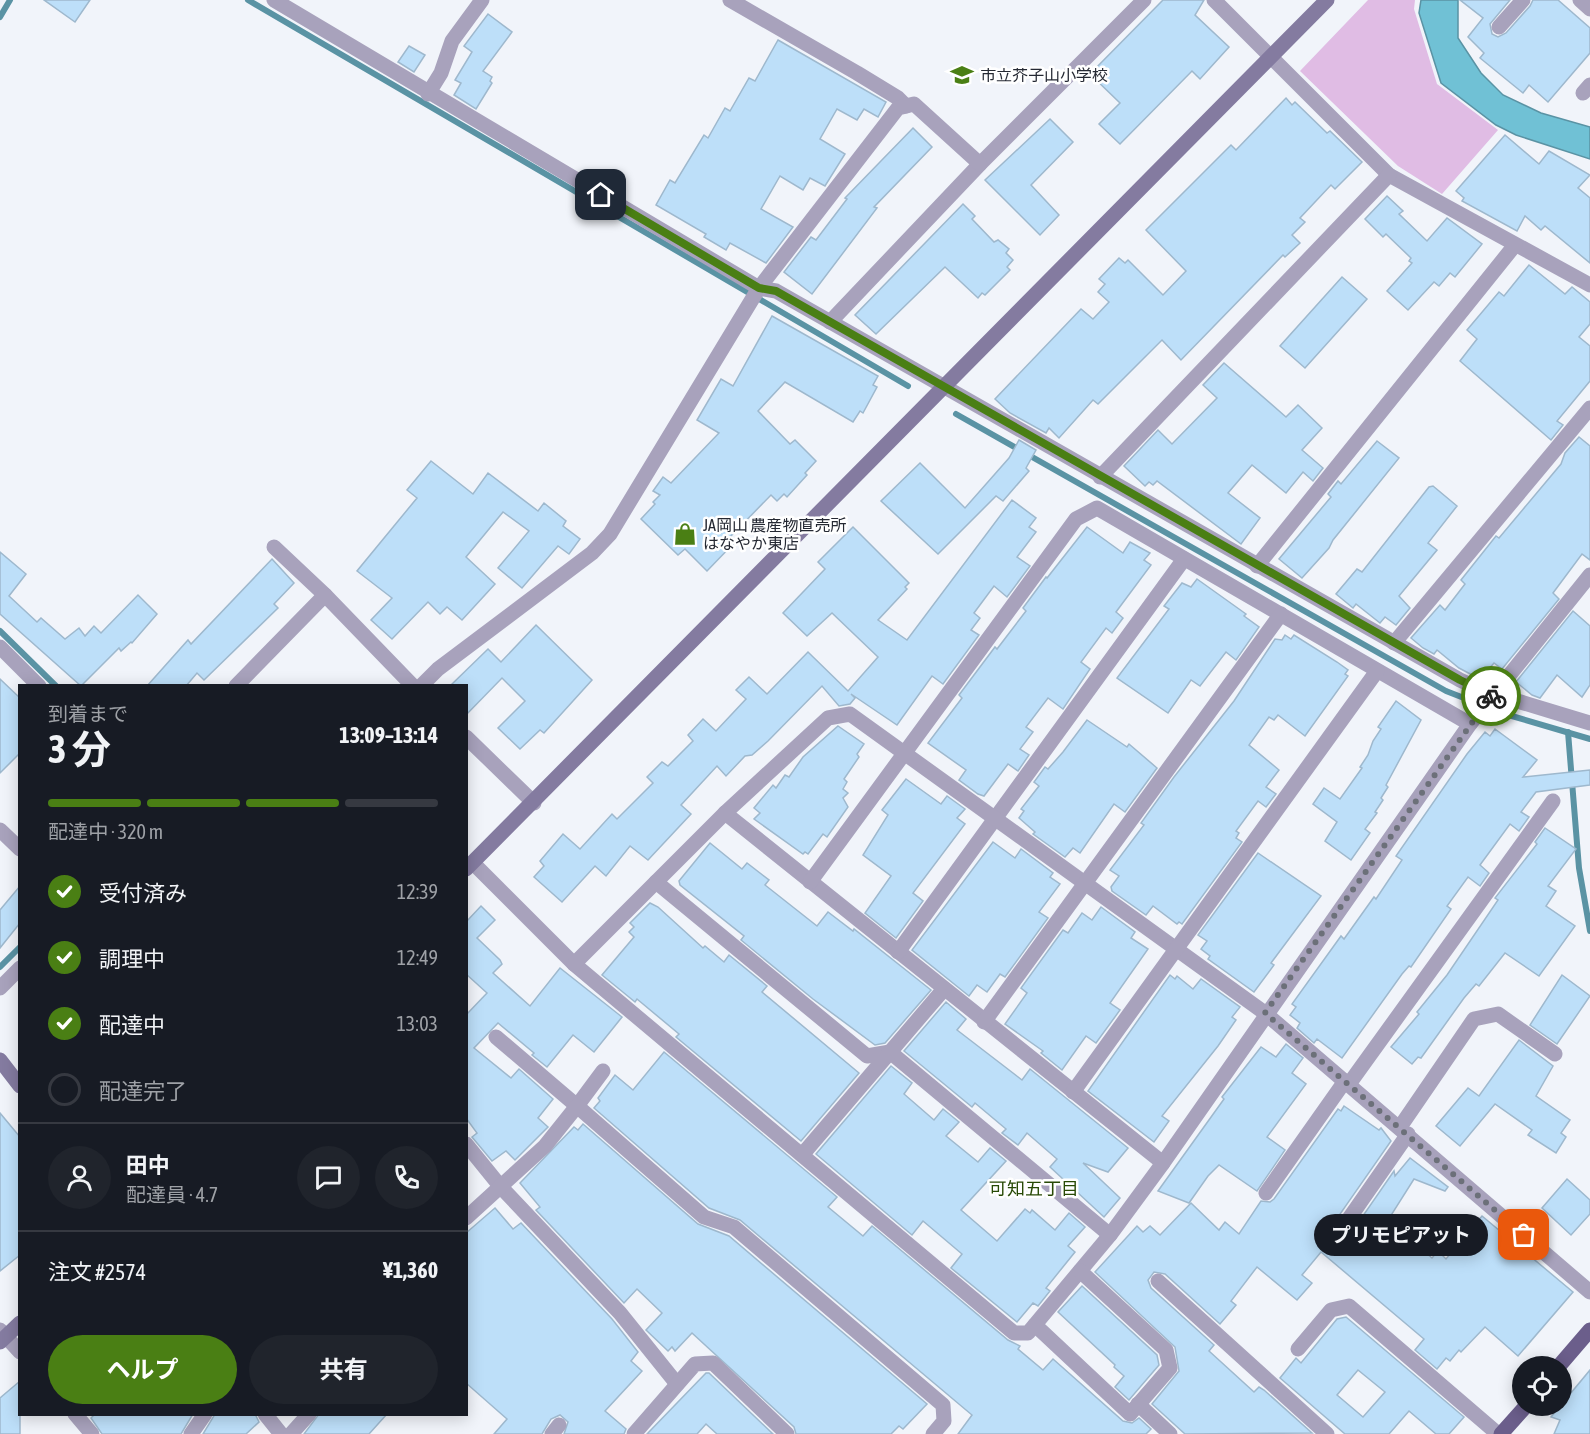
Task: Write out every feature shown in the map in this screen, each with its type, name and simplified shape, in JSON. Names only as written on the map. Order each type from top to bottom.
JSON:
[{"type":"main road","points":[[1568,1356],[1590,1330]]},
{"type":"main road","points":[[1500,1434],[1517,1416]]},
{"type":"street","points":[[274,0],[755,294],[776,291],[942,388],[1481,690],[1482,708]]},
{"type":"street","points":[[428,94],[441,73],[452,41],[482,0]]},
{"type":"street","points":[[730,0],[865,78],[898,98],[906,106]]},
{"type":"street","points":[[830,322],[980,164],[1144,0]]},
{"type":"street","points":[[1214,0],[1389,175],[1590,285]]},
{"type":"street","points":[[1327,0],[470,866],[574,964],[1014,1333],[1028,1333],[1110,1235],[1163,1163],[1265,1013],[1482,708],[1590,576]]},
{"type":"street","points":[[1499,27],[1523,0]]},
{"type":"street","points":[[1580,0],[1590,9]]},
{"type":"street","points":[[423,684],[438,669],[592,553],[610,534],[755,294],[898,108],[914,104],[980,164]]},
{"type":"street","points":[[1100,477],[1389,175]]},
{"type":"street","points":[[1257,566],[1515,245]]},
{"type":"street","points":[[1394,643],[1589,411]]},
{"type":"street","points":[[810,882],[1076,519],[1097,508],[1377,671],[1482,708],[1590,723]]},
{"type":"street","points":[[274,547],[325,595],[411,684]]},
{"type":"street","points":[[898,952],[1184,559]]},
{"type":"street","points":[[238,684],[325,595]]},
{"type":"street","points":[[984,1022],[1086,885],[1281,614]]},
{"type":"street","points":[[0,646],[37,684]]},
{"type":"street","points":[[1073,1092],[1174,948],[1377,671]]},
{"type":"street","points":[[574,964],[725,813],[828,718],[850,714],[1265,1013],[1590,1292]]},
{"type":"street","points":[[468,739],[534,802]]},
{"type":"street","points":[[1266,1194],[1553,801]]},
{"type":"street","points":[[725,813],[1163,1163]]},
{"type":"street","points":[[0,830],[18,847]]},
{"type":"street","points":[[656,882],[867,1056],[890,1052],[1110,1235]]},
{"type":"street","points":[[0,988],[18,971]]},
{"type":"street","points":[[802,1155],[944,989]]},
{"type":"street","points":[[1348,1220],[1474,1019],[1498,1014],[1555,1054]]},
{"type":"street","points":[[496,1037],[704,1217],[734,1227],[943,1405],[944,1421],[933,1434]]},
{"type":"street","points":[[0,1060],[18,1083]]},
{"type":"street","points":[[468,1216],[545,1146],[603,1071]]},
{"type":"street","points":[[468,1146],[500,1186],[620,1313],[677,1384]]},
{"type":"street","points":[[1035,1325],[1130,1414],[1170,1368],[1166,1350],[1080,1271]]},
{"type":"street","points":[[1158,1281],[1327,1434]]},
{"type":"street","points":[[1298,1349],[1331,1310],[1349,1306],[1500,1434]]},
{"type":"street","points":[[18,1324],[2,1336],[18,1350]]},
{"type":"street","points":[[634,1434],[695,1364],[713,1363],[787,1434]]},
{"type":"street","points":[[1138,1404],[1170,1434]]},
{"type":"street","points":[[77,1416],[92,1434]]},
{"type":"street","points":[[191,1434],[204,1416]]},
{"type":"street","points":[[267,1416],[281,1434]]},
{"type":"street","points":[[291,1434],[307,1416]]},
{"type":"shaded area","points":[[1368,0],[1415,0],[1414,9],[1437,84],[1498,130],[1442,194],[1398,166],[1300,71]]},
{"type":"water","points":[[1421,0],[1458,0],[1458,38],[1481,73],[1503,95],[1541,113],[1590,127],[1590,159],[1516,135],[1496,125],[1441,83],[1419,13]]},
{"type":"building","points":[[44,0],[90,0],[75,22]]},
{"type":"building","points":[[1163,0],[1204,0],[1195,15],[1229,47],[1200,79],[1192,71],[1120,144],[1099,124],[1120,103],[1090,74]]},
{"type":"building","points":[[1460,0],[1510,0],[1490,24],[1492,34],[1498,37],[1506,33],[1533,0],[1558,0],[1590,28],[1590,53],[1548,102],[1529,85],[1523,93],[1480,58],[1484,53],[1468,37],[1483,18]]},
{"type":"building","points":[[488,14],[512,32],[483,71],[492,77],[490,81],[492,83],[476,109],[454,95],[461,83],[455,80],[472,52],[464,46]]},
{"type":"building","points":[[778,40],[886,102],[878,117],[864,109],[857,120],[837,109],[820,139],[845,154],[825,186],[810,178],[803,190],[780,176],[761,209],[793,227],[766,263],[730,243],[726,250],[704,237],[706,234],[656,205],[670,180],[675,183],[704,135],[708,138],[725,108],[730,111],[749,78],[755,81]]},
{"type":"building","points":[[409,46],[425,55],[414,72],[398,62]]},
{"type":"building","points":[[1286,98],[1292,105],[1295,102],[1327,133],[1330,131],[1362,162],[1335,189],[1331,185],[1300,218],[1305,222],[1292,235],[1300,243],[1285,257],[1283,255],[1181,360],[1162,340],[1098,404],[1093,400],[1059,438],[1049,428],[1046,433],[1010,413],[995,399],[1081,309],[1093,319],[1109,302],[1098,292],[1105,284],[1099,279],[1119,258],[1125,263],[1128,260],[1163,295],[1186,271],[1146,230],[1231,145],[1236,150]]},
{"type":"building","points":[[1050,119],[1073,142],[1031,185],[1059,215],[1040,235],[985,180]]},
{"type":"building","points":[[913,128],[932,147],[874,207],[877,208],[812,294],[784,272],[811,237],[816,240],[847,199],[845,198]]},
{"type":"building","points":[[1505,135],[1539,164],[1549,151],[1590,175],[1578,188],[1590,198],[1590,263],[1545,226],[1541,230],[1525,216],[1517,231],[1462,201],[1464,198],[1456,191]]},
{"type":"building","points":[[1387,196],[1403,211],[1399,214],[1427,241],[1447,218],[1482,244],[1455,277],[1450,273],[1439,286],[1434,282],[1408,310],[1387,291],[1412,263],[1409,261],[1411,258],[1386,234],[1383,237],[1365,219]]},
{"type":"building","points":[[963,204],[975,216],[972,219],[994,242],[998,240],[1009,249],[1006,253],[1013,260],[1007,267],[1010,270],[985,295],[982,293],[978,298],[945,267],[876,334],[855,315]]},
{"type":"building","points":[[1529,265],[1565,294],[1572,287],[1590,302],[1590,324],[1579,337],[1590,346],[1590,381],[1557,421],[1563,425],[1551,440],[1460,361],[1477,339],[1467,330],[1499,292],[1504,296]]},
{"type":"building","points":[[1342,277],[1367,299],[1305,368],[1280,346]]},
{"type":"building","points":[[772,316],[878,376],[873,385],[877,387],[863,413],[860,411],[853,422],[785,382],[758,411],[790,444],[795,440],[816,461],[787,497],[784,494],[777,501],[771,495],[730,537],[735,542],[707,571],[685,549],[678,555],[641,519],[660,495],[653,491],[663,477],[671,483],[719,433],[697,420],[721,379],[733,386]]},
{"type":"building","points":[[1224,363],[1286,417],[1298,405],[1322,428],[1302,450],[1323,468],[1313,481],[1303,472],[1286,493],[1252,465],[1228,493],[1260,518],[1241,544],[1157,481],[1153,485],[1149,482],[1145,486],[1124,466],[1158,430],[1172,444],[1217,398],[1203,385]]},
{"type":"building","points":[[1579,437],[1590,446],[1590,560],[1582,554],[1553,593],[1559,599],[1502,669],[1494,663],[1481,678],[1476,673],[1474,676],[1459,668],[1437,650],[1434,654],[1423,648],[1411,638],[1440,605],[1445,610],[1465,584],[1461,580],[1496,536],[1499,538],[1561,464],[1565,453]]},
{"type":"building","points":[[1019,440],[1036,450],[1026,468],[1029,471],[1003,501],[996,496],[938,554],[881,501],[920,463],[965,508],[1009,458]]},
{"type":"building","points":[[1377,441],[1399,458],[1329,548],[1302,578],[1279,559],[1331,497],[1328,494],[1338,481],[1341,484]]},
{"type":"building","points":[[431,461],[473,494],[488,473],[538,511],[544,503],[566,521],[563,526],[580,539],[569,554],[558,546],[522,588],[498,568],[529,531],[503,512],[466,557],[495,584],[462,620],[447,607],[440,614],[428,602],[392,639],[371,620],[392,598],[357,571],[417,498],[407,490]]},
{"type":"building","points":[[1433,486],[1457,506],[1428,543],[1437,550],[1399,596],[1410,608],[1396,625],[1385,617],[1380,623],[1356,604],[1353,608],[1336,594],[1357,569],[1362,572],[1429,487]]},
{"type":"building","points":[[1012,500],[1036,518],[1029,527],[1036,532],[1017,557],[1030,566],[1007,597],[994,586],[974,613],[980,618],[971,630],[979,635],[943,684],[932,676],[897,725],[851,694],[855,698],[850,704],[839,706],[822,686],[768,741],[752,755],[745,756],[726,776],[717,766],[681,805],[691,814],[648,860],[630,846],[606,876],[595,866],[562,902],[534,877],[544,866],[540,861],[563,834],[580,849],[612,814],[617,819],[653,783],[647,777],[662,762],[668,766],[693,741],[688,735],[703,719],[716,731],[746,699],[736,690],[749,677],[767,694],[808,652],[848,691],[878,657],[832,613],[807,636],[783,613],[825,569],[818,562],[853,527],[909,583],[905,587],[907,589],[878,620],[907,640]]},
{"type":"building","points":[[1087,527],[1123,553],[1130,542],[1150,553],[1144,560],[1151,565],[1116,612],[1123,618],[1112,633],[1106,628],[1081,662],[1090,669],[1063,709],[1048,698],[1026,727],[1033,732],[1020,749],[1029,755],[1018,771],[1008,764],[984,796],[978,794],[959,780],[966,770],[928,743],[962,698],[959,695],[1026,611],[1023,608]]},
{"type":"building","points":[[0,552],[26,574],[9,596],[37,622],[41,618],[65,639],[79,628],[85,636],[94,626],[101,633],[138,595],[157,614],[132,643],[121,651],[119,648],[83,684],[79,684],[0,614]]},
{"type":"building","points":[[272,559],[294,583],[274,604],[278,608],[204,680],[197,673],[188,684],[149,684],[188,640],[191,644]]},
{"type":"building","points":[[1197,579],[1246,614],[1244,616],[1259,627],[1236,660],[1226,652],[1200,686],[1191,680],[1168,713],[1117,678],[1169,609],[1164,606],[1182,583],[1191,587]]},
{"type":"building","points":[[1573,611],[1590,626],[1590,685],[1582,697],[1557,675],[1540,698],[1532,695],[1516,682]]},
{"type":"building","points":[[536,625],[592,680],[544,733],[540,730],[520,749],[498,728],[525,701],[502,678],[468,713],[468,684],[452,684],[488,649],[501,662]]},
{"type":"building","points":[[1285,635],[1291,639],[1294,635],[1337,662],[1348,670],[1345,674],[1348,676],[1305,736],[1278,715],[1274,720],[1269,717],[1249,745],[1279,770],[1266,787],[1276,794],[1266,807],[1258,801],[1236,831],[1239,833],[1236,838],[1242,842],[1182,924],[1179,922],[1177,924],[1153,906],[1146,915],[1112,891],[1111,887],[1119,876],[1110,870],[1144,825],[1141,823],[1174,777],[1234,701],[1275,639],[1282,640]]},
{"type":"building","points":[[0,679],[18,696],[18,755],[0,773]]},
{"type":"building","points":[[1396,701],[1421,720],[1386,785],[1388,787],[1375,812],[1377,813],[1365,829],[1370,833],[1351,860],[1325,841],[1337,822],[1313,804],[1324,788],[1340,799],[1362,768],[1360,767],[1381,729],[1378,727]]},
{"type":"building","points":[[1087,720],[1127,747],[1129,744],[1157,768],[1125,812],[1114,804],[1080,853],[1073,848],[1065,857],[1033,834],[1035,832],[1019,818],[1024,811],[1021,809],[1039,786],[1034,782],[1045,767],[1048,769],[1063,752]]},
{"type":"building","points":[[838,726],[864,744],[857,754],[859,757],[844,779],[847,782],[843,789],[848,793],[843,798],[848,807],[827,837],[823,834],[808,854],[805,852],[803,854],[754,819],[760,813],[754,808],[773,785],[776,788],[785,775],[789,777],[803,757]]},
{"type":"building","points":[[1495,729],[1537,760],[1523,777],[1590,770],[1590,785],[1536,792],[1521,812],[1529,817],[1519,831],[1510,824],[1480,865],[1489,873],[1480,886],[1468,877],[1447,906],[1451,909],[1411,967],[1409,966],[1402,974],[1342,1058],[1317,1039],[1314,1043],[1297,1028],[1300,1023],[1290,1015],[1296,1007],[1292,1004],[1341,936],[1344,939],[1374,897],[1376,899],[1402,860],[1396,856],[1467,754],[1485,732],[1490,736]]},
{"type":"building","points":[[906,779],[941,804],[947,796],[965,809],[957,818],[965,824],[913,893],[923,901],[896,938],[865,913],[891,876],[863,855],[888,815],[882,810]]},
{"type":"building","points":[[1545,828],[1576,849],[1548,886],[1556,891],[1546,906],[1575,926],[1539,976],[1505,953],[1479,986],[1476,984],[1464,998],[1421,1058],[1418,1057],[1412,1064],[1391,1047],[1419,1014],[1417,1012],[1447,975],[1498,900],[1495,898],[1537,844],[1535,842]]},
{"type":"building","points":[[993,842],[1015,858],[1021,849],[1053,873],[1050,877],[1060,884],[1039,912],[1048,918],[1005,977],[1000,974],[987,992],[977,985],[969,996],[912,950]]},
{"type":"building","points":[[710,843],[742,869],[747,863],[769,880],[765,885],[817,926],[828,912],[853,931],[854,929],[931,990],[885,1043],[875,1045],[813,999],[741,940],[744,936],[680,885],[679,881]]},
{"type":"building","points":[[1258,853],[1321,896],[1271,963],[1274,965],[1254,992],[1208,959],[1210,956],[1201,949],[1207,941],[1198,935]]},
{"type":"building","points":[[18,888],[18,926],[0,948],[0,910]]},
{"type":"building","points":[[650,903],[658,907],[703,948],[705,946],[724,962],[729,955],[767,986],[762,992],[859,1073],[801,1141],[676,1037],[679,1034],[637,999],[635,1002],[602,975],[634,937],[629,932],[634,927],[630,923]]},
{"type":"building","points":[[481,906],[495,920],[477,938],[502,964],[493,973],[530,1006],[560,968],[622,1017],[594,1052],[573,1035],[547,1067],[498,1023],[474,1048],[511,1078],[519,1069],[553,1099],[538,1118],[548,1127],[515,1160],[506,1151],[492,1161],[472,1137],[477,1133],[468,1121],[468,1013],[487,993],[468,976],[468,920]]},
{"type":"building","points":[[1101,907],[1135,932],[1131,938],[1148,949],[1110,1003],[1120,1010],[1096,1043],[1086,1036],[1062,1070],[1041,1053],[1043,1051],[1005,1024],[1027,993],[1021,988],[1063,930],[1068,933],[1082,913],[1092,920]]},
{"type":"building","points":[[1170,975],[1175,979],[1177,976],[1193,989],[1201,979],[1240,1007],[1232,1017],[1236,1020],[1218,1046],[1162,1116],[1169,1121],[1154,1142],[1088,1091]]},
{"type":"building","points":[[1562,975],[1590,996],[1557,1044],[1530,1025]]},
{"type":"building","points":[[946,1002],[966,1019],[957,1030],[1022,1080],[1030,1069],[1128,1148],[1108,1172],[1083,1163],[1120,1198],[1104,1217],[1050,1167],[1057,1159],[1027,1133],[1018,1145],[1002,1133],[1006,1129],[975,1103],[972,1107],[904,1051]]},
{"type":"building","points":[[1519,1040],[1553,1066],[1536,1096],[1570,1120],[1561,1133],[1566,1137],[1556,1153],[1528,1135],[1532,1130],[1495,1104],[1460,1146],[1436,1126],[1468,1088],[1479,1096]]},
{"type":"building","points":[[1286,1044],[1303,1058],[1292,1073],[1306,1084],[1267,1137],[1285,1150],[1257,1191],[1219,1165],[1208,1176],[1189,1203],[1158,1191],[1224,1099],[1222,1097],[1261,1047],[1276,1057]]},
{"type":"building","points":[[664,1052],[837,1197],[828,1207],[863,1236],[872,1226],[1008,1340],[1020,1346],[1018,1349],[1043,1370],[1053,1359],[1123,1421],[1132,1423],[1139,1418],[1151,1429],[1146,1434],[958,1434],[972,1415],[740,1220],[709,1208],[594,1108],[600,1101],[598,1098],[615,1075],[633,1090]]},
{"type":"building","points":[[891,1066],[912,1083],[904,1094],[934,1120],[943,1109],[959,1122],[946,1136],[978,1162],[990,1148],[1006,1161],[961,1210],[997,1241],[1025,1209],[1030,1213],[1032,1210],[1055,1230],[1069,1213],[1085,1227],[1068,1246],[1075,1252],[1046,1288],[1050,1291],[1038,1306],[1033,1303],[1017,1322],[951,1268],[962,1254],[923,1221],[912,1235],[816,1154]]},
{"type":"building","points":[[1344,1106],[1379,1130],[1381,1128],[1391,1141],[1340,1214],[1338,1220],[1342,1228],[1348,1230],[1356,1226],[1394,1171],[1395,1176],[1410,1158],[1448,1187],[1445,1191],[1414,1179],[1388,1220],[1432,1258],[1438,1251],[1446,1259],[1482,1216],[1573,1292],[1518,1356],[1485,1327],[1461,1352],[1459,1350],[1450,1361],[1446,1358],[1437,1369],[1415,1350],[1424,1339],[1321,1252],[1302,1275],[1312,1283],[1297,1300],[1257,1267],[1231,1301],[1236,1305],[1220,1324],[1165,1274],[1154,1272],[1148,1280],[1151,1288],[1214,1345],[1209,1351],[1254,1392],[1259,1387],[1264,1390],[1312,1433],[1185,1434],[1152,1404],[1179,1371],[1175,1347],[1095,1272],[1137,1226],[1143,1232],[1150,1226],[1160,1235],[1191,1203],[1219,1230],[1225,1222],[1239,1234],[1261,1201],[1270,1202],[1274,1199],[1338,1109],[1341,1111]]},
{"type":"building","points":[[0,1113],[18,1135],[18,1257],[0,1271]]},
{"type":"building","points":[[583,1124],[698,1224],[729,1236],[927,1404],[903,1429],[899,1426],[891,1434],[796,1434],[794,1427],[692,1333],[675,1351],[672,1347],[668,1351],[646,1330],[662,1313],[637,1289],[624,1303],[536,1210],[540,1207],[520,1183],[574,1127],[578,1130]]},
{"type":"building","points":[[1567,1179],[1590,1200],[1590,1214],[1571,1235],[1542,1208]]},
{"type":"building","points":[[495,1208],[513,1229],[521,1223],[612,1319],[638,1352],[631,1361],[642,1371],[605,1411],[626,1429],[624,1434],[564,1434],[568,1422],[560,1415],[551,1419],[542,1434],[494,1434],[507,1419],[468,1385],[468,1231]]},
{"type":"building","points":[[1082,1286],[1157,1355],[1159,1365],[1129,1400],[1115,1387],[1124,1376],[1058,1312]]},
{"type":"building","points":[[1346,1317],[1464,1417],[1449,1434],[1436,1434],[1409,1411],[1389,1434],[1345,1434],[1280,1378],[1296,1358],[1301,1363],[1337,1319]],"holes":[[[1358,1370],[1385,1392],[1363,1417],[1337,1395]]]},
{"type":"building","points":[[1590,1370],[1590,1434],[1554,1434],[1560,1420],[1552,1416],[1572,1416],[1572,1392]]},
{"type":"building","points":[[706,1373],[709,1373],[773,1434],[717,1434],[706,1424],[697,1434],[647,1434]]},
{"type":"building","points":[[18,1383],[20,1434],[0,1434],[0,1398]]},
{"type":"building","points":[[93,1416],[192,1416],[181,1434],[102,1434],[91,1418]]},
{"type":"building","points":[[214,1416],[256,1416],[259,1422],[246,1434],[203,1434]]},
{"type":"building","points":[[318,1416],[385,1416],[369,1434],[304,1434]]},
{"type":"waterway","points":[[0,17],[10,0]]},
{"type":"waterway","points":[[248,0],[908,386]]},
{"type":"waterway","points":[[956,414],[1446,691],[1505,714],[1590,739]]},
{"type":"waterway","points":[[0,631],[54,684]]},
{"type":"waterway","points":[[1568,732],[1579,868],[1590,931]]},
{"type":"waterway","points":[[0,967],[18,949]]},
{"type":"way so far","points":[[1491,696],[1265,1013],[1524,1235]]},
{"type":"place","name":"市立芥子山小学校","points":[[962,75]]},
{"type":"place","name":"JA岡山 農産物直売所 はなやか東店","points":[[685,534]]},
{"type":"place","name":"プリモピアット","points":[[1524,1235]]},
{"type":"district","name":"可知五丁目","points":[[1034,1188]]},
{"type":"route","points":[[601,195],[759,288],[776,291],[942,388],[1460,680],[1481,690],[1494,692],[1491,696]]}]
